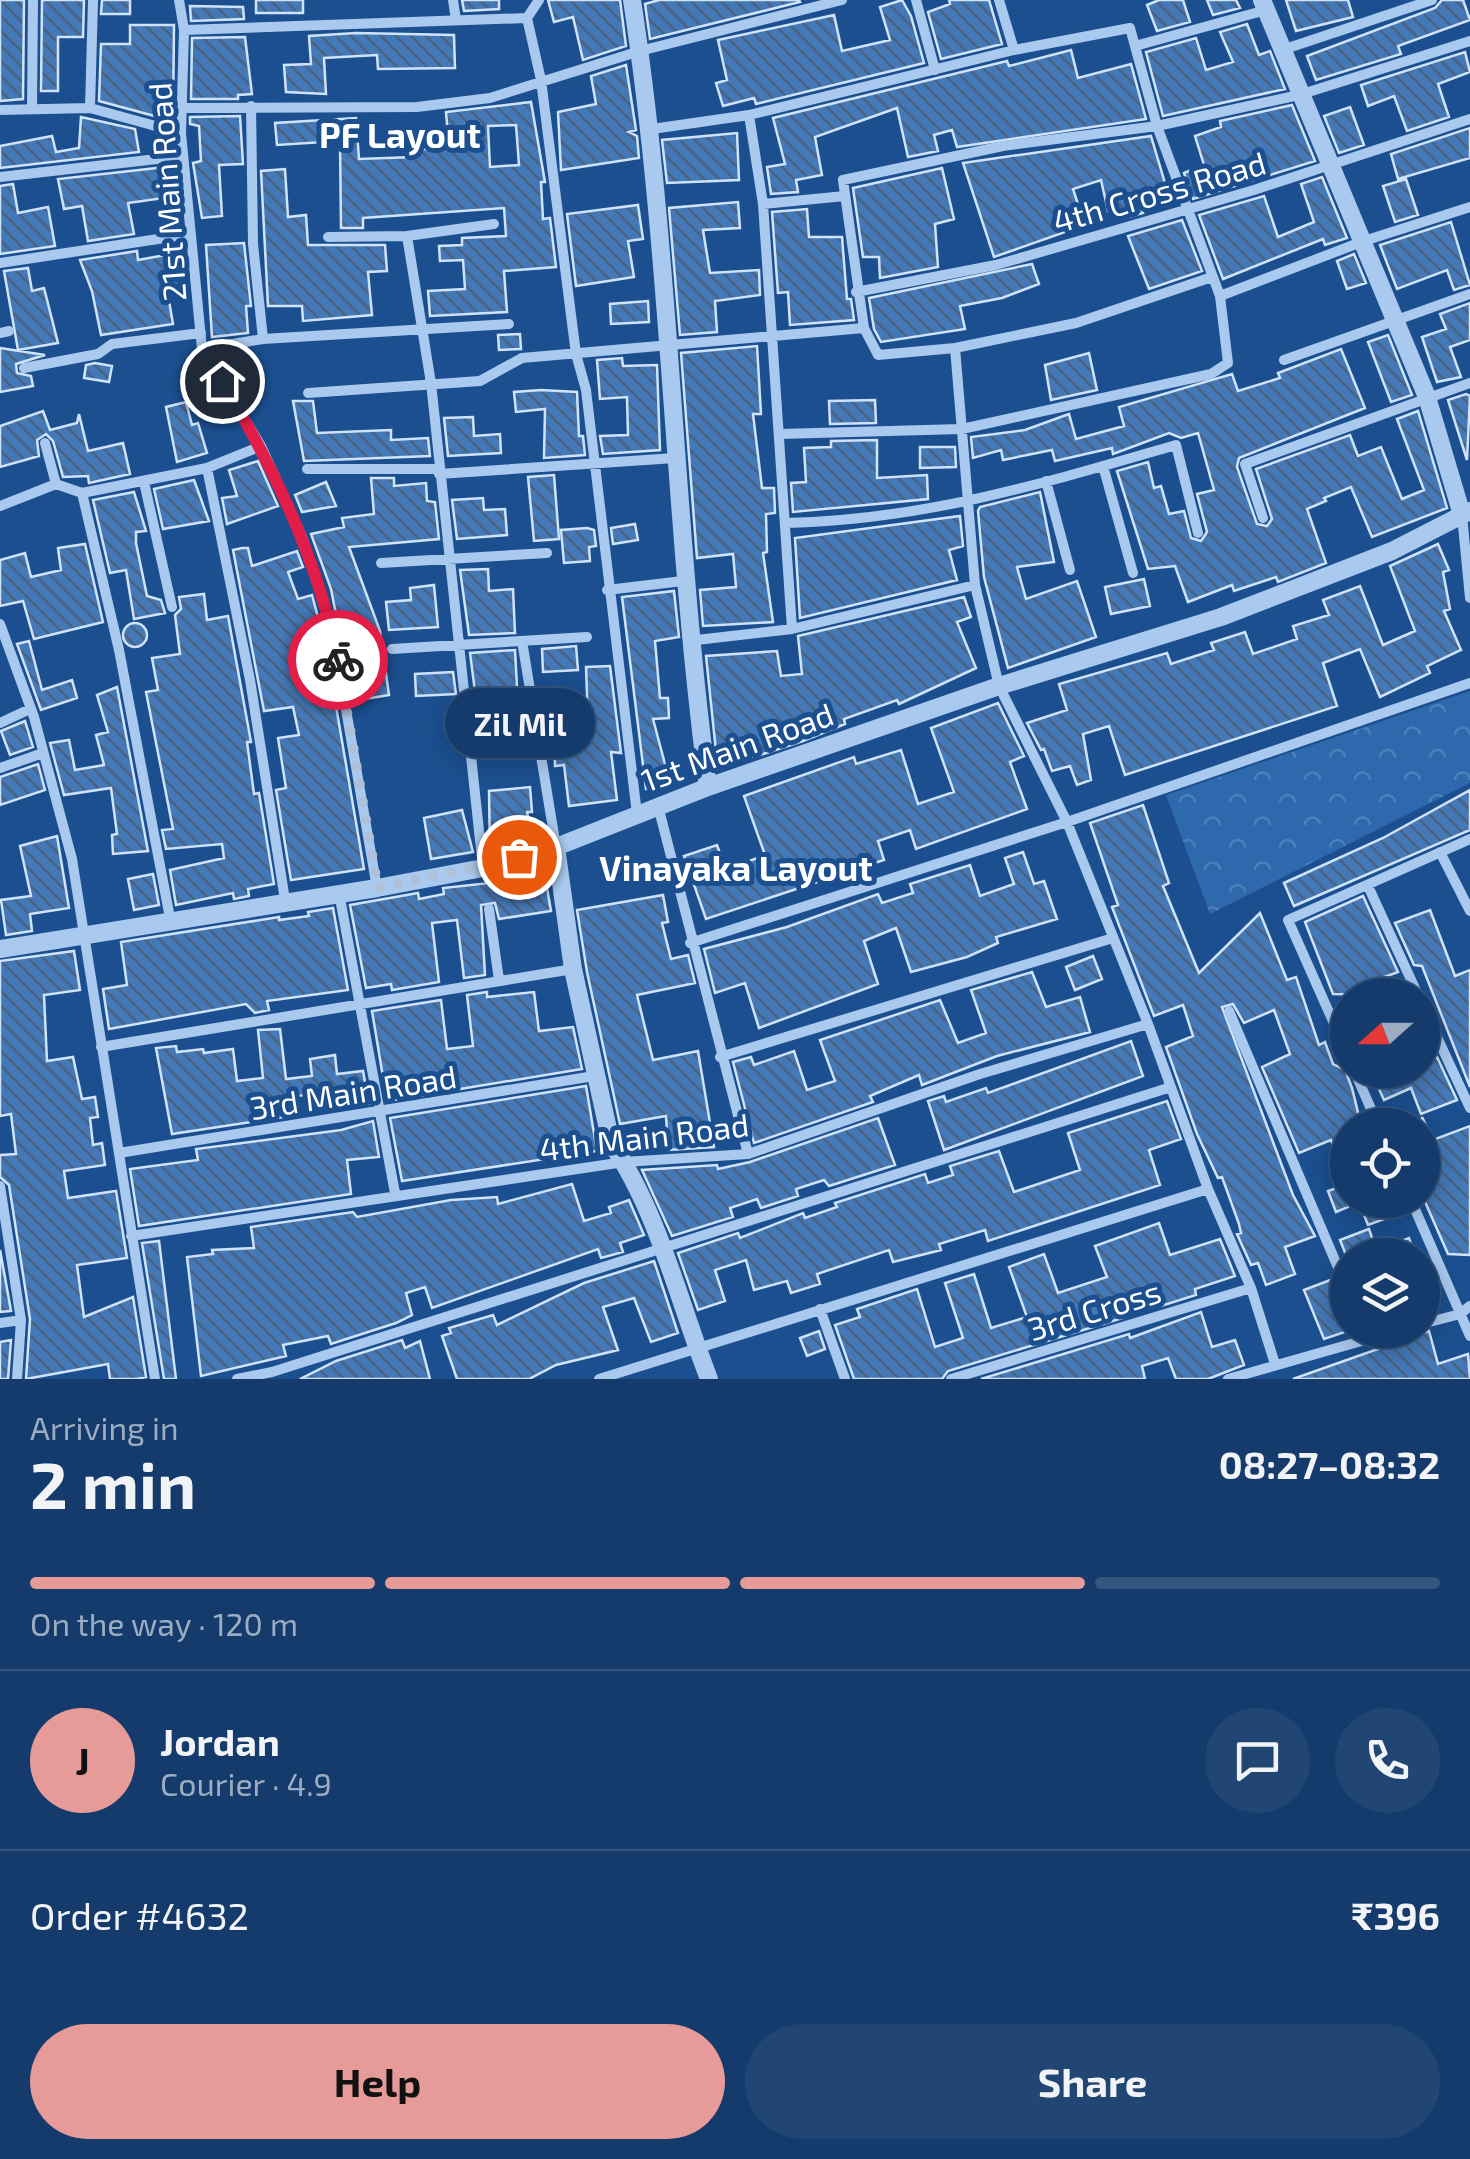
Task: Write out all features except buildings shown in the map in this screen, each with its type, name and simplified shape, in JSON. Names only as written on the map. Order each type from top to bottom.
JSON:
[{"type":"street","points":[[32,108],[34,0]]},
{"type":"street","points":[[90,108],[93,0]]},
{"type":"street","name":"21st Main Road","points":[[179,0],[184,30],[181,133],[202,348],[261,446],[302,537],[332,629],[378,888]]},
{"type":"street","points":[[453,0],[456,20]]},
{"type":"street","points":[[539,0],[527,18],[541,80],[576,354],[586,390],[591,462],[636,814]]},
{"type":"street","points":[[632,0],[652,129],[688,641],[708,786]]},
{"type":"street","points":[[183,108],[447,105],[490,98],[640,51],[842,0]]},
{"type":"street","points":[[916,0],[935,70]]},
{"type":"street","points":[[999,0],[1014,50]]},
{"type":"street","points":[[1282,50],[1432,0]]},
{"type":"street","points":[[1135,46],[1264,5],[1427,396],[1466,513],[1470,598]]},
{"type":"street","points":[[184,30],[527,18]]},
{"type":"street","points":[[652,129],[749,116],[1014,50],[1130,28],[1157,126],[1220,296],[1230,356],[1222,370],[1076,407],[962,429],[779,434]]},
{"type":"street","points":[[1212,277],[1076,322],[955,348],[878,355],[864,328],[856,292],[843,180],[1002,146],[1157,126],[1300,95],[1470,41]]},
{"type":"street","points":[[251,106],[253,244],[263,339]]},
{"type":"street","points":[[0,110],[90,108],[181,133]]},
{"type":"street","points":[[749,116],[763,204],[792,629]]},
{"type":"street","name":"4th Cross Road","points":[[856,292],[996,265],[1186,211],[1470,119]]},
{"type":"street","points":[[0,177],[183,156]]},
{"type":"street","points":[[763,204],[845,196]]},
{"type":"street","points":[[1220,296],[1364,241],[1470,207]]},
{"type":"street","points":[[328,237],[408,236],[494,224]]},
{"type":"street","points":[[0,264],[192,234]]},
{"type":"street","points":[[408,236],[431,383],[482,868]]},
{"type":"street","points":[[1284,360],[1470,294]]},
{"type":"street","points":[[202,348],[263,339],[509,324]]},
{"type":"street","points":[[308,393],[480,381],[522,358],[864,328]]},
{"type":"street","points":[[24,368],[98,354],[112,344],[201,333]]},
{"type":"street","points":[[955,348],[975,585],[999,686],[1066,822],[1250,1288],[1275,1364]]},
{"type":"street","points":[[1263,518],[1245,464],[1470,383]]},
{"type":"street","points":[[44,443],[56,484]]},
{"type":"street","points":[[786,523],[866,521],[969,503],[1176,445],[1198,533]]},
{"type":"street","points":[[0,506],[56,484],[82,492],[208,468],[261,446]]},
{"type":"street","points":[[307,469],[439,472],[675,458]]},
{"type":"street","points":[[1103,466],[1132,573]]},
{"type":"street","points":[[208,468],[250,680],[286,900]]},
{"type":"street","points":[[1046,480],[1070,570]]},
{"type":"street","points":[[144,482],[172,607]]},
{"type":"street","points":[[82,492],[119,650],[170,918]]},
{"type":"street","name":"1st Main Road","points":[[0,949],[170,918],[378,888],[482,868],[556,847],[708,786],[999,686],[1221,617],[1392,551],[1466,513]]},
{"type":"street","points":[[381,563],[547,553]]},
{"type":"street","points":[[607,590],[683,581]]},
{"type":"street","points":[[688,641],[792,629],[975,585]]},
{"type":"street","points":[[0,624],[30,709],[72,859],[154,1379]]},
{"type":"street","points":[[392,649],[587,637]]},
{"type":"street","points":[[522,641],[573,969],[594,1076],[611,1143],[624,1162],[660,1246],[709,1379]]},
{"type":"street","points":[[690,942],[1066,822],[1470,683]]},
{"type":"street","points":[[0,723],[30,709]]},
{"type":"street","points":[[0,768],[43,753]]},
{"type":"street","points":[[658,806],[690,942],[748,1154]]},
{"type":"street","points":[[1330,1014],[1288,920],[1470,840]]},
{"type":"street","points":[[1440,852],[1470,910]]},
{"type":"street","points":[[1368,886],[1410,978]]},
{"type":"street","points":[[338,892],[396,1193]]},
{"type":"street","points":[[489,909],[500,980]]},
{"type":"street","points":[[720,1057],[1112,938]]},
{"type":"street","points":[[101,1047],[573,969]]},
{"type":"street","points":[[1229,1011],[1330,1249]]},
{"type":"street","name":"4th Main Road","points":[[131,1236],[396,1193],[624,1162],[748,1154],[980,1074],[1148,1024]]},
{"type":"street","points":[[1440,1044],[1470,1108]]},
{"type":"street","name":"3rd Main Road","points":[[119,1153],[594,1076]]},
{"type":"street","points":[[237,1379],[272,1372],[1171,1087]]},
{"type":"street","points":[[0,1186],[3,1235],[21,1320],[17,1379]]},
{"type":"street","points":[[599,1379],[1208,1189]]},
{"type":"street","points":[[1418,1218],[1470,1336]]},
{"type":"street","name":"3rd Cross","points":[[951,1379],[1250,1288]]},
{"type":"street","points":[[1440,1319],[1460,1314],[1470,1306]]},
{"type":"street","points":[[820,1309],[846,1379]]},
{"type":"street","points":[[0,1324],[21,1320]]},
{"type":"street","points":[[1228,1379],[1330,1346]]},
{"type":"green space","points":[[1470,691],[1470,783],[1210,914],[1166,795]]},
{"type":"way so far","points":[[338,660],[378,888],[519,857]]},
{"type":"place","name":"Zil Mil","points":[[519,857]]},
{"type":"district","name":"PF Layout","points":[[400,134]]},
{"type":"district","name":"Vinayaka Layout","points":[[736,867]]},
{"type":"route","points":[[222,381],[261,446],[302,537],[338,660]]}]
